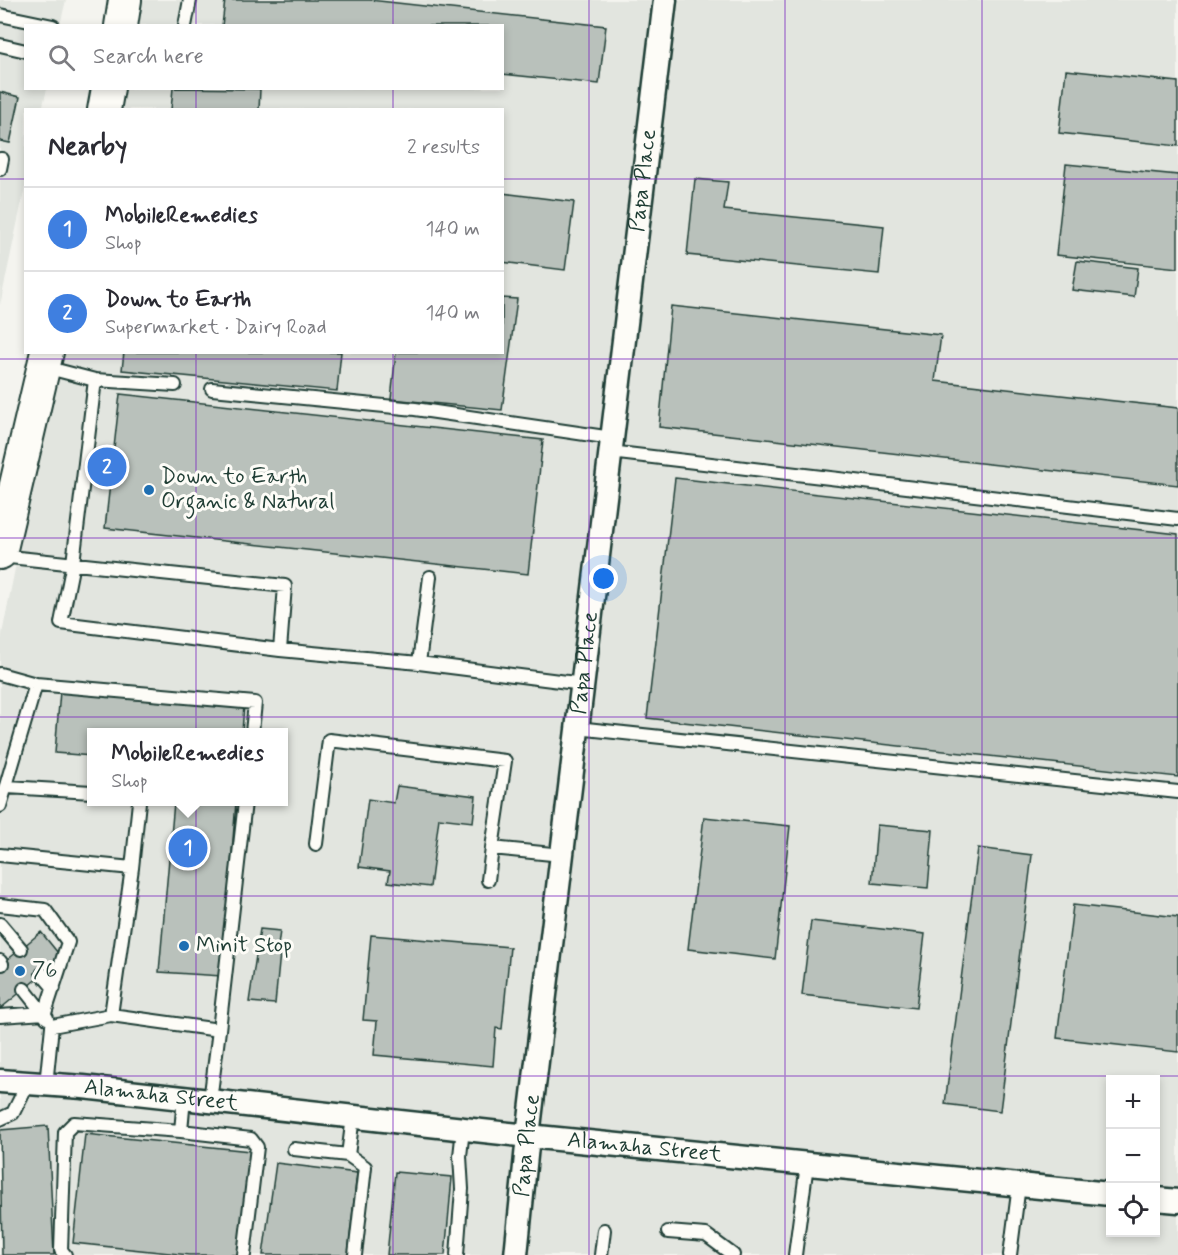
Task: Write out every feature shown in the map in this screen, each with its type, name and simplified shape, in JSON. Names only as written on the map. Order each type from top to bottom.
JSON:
[{"type":"main road","points":[[121,24],[125,0]]},
{"type":"main road","points":[[104,108],[108,90]]},
{"type":"main road","points":[[0,555],[45,360]]},
{"type":"street","name":"Papa Place","points":[[516,1255],[528,1136],[665,0]]},
{"type":"street","name":"Alamaha Street","points":[[0,1081],[83,1087],[528,1136],[1106,1194]]},
{"type":"street","points":[[1160,1199],[1178,1201]]},
{"type":"lane","points":[[184,24],[190,0]]},
{"type":"lane","points":[[0,15],[43,24]]},
{"type":"lane","points":[[0,45],[24,51]]},
{"type":"lane","points":[[0,159],[2,159],[0,169]]},
{"type":"lane","points":[[45,360],[95,380],[175,384]]},
{"type":"lane","points":[[95,380],[73,563],[61,623],[280,650],[419,663],[583,684]]},
{"type":"lane","points":[[212,389],[415,408],[611,445],[1178,519]]},
{"type":"lane","points":[[0,555],[285,585],[280,650]]},
{"type":"lane","points":[[419,663],[430,577]]},
{"type":"lane","points":[[0,674],[36,684],[255,703],[252,728]]},
{"type":"lane","points":[[0,806],[36,684]]},
{"type":"lane","points":[[577,728],[1178,792]]},
{"type":"lane","points":[[316,844],[329,740],[505,761],[488,880]]},
{"type":"lane","points":[[6,787],[87,792]]},
{"type":"lane","points":[[111,1014],[138,806]]},
{"type":"lane","points":[[210,1101],[243,806]]},
{"type":"lane","points":[[492,848],[562,855]]},
{"type":"lane","points":[[0,855],[132,868]]},
{"type":"lane","points":[[0,905],[45,910],[68,942],[45,1013]]},
{"type":"lane","points":[[0,924],[21,949]]},
{"type":"lane","points":[[42,974],[54,988]]},
{"type":"lane","points":[[0,1119],[13,1113],[37,1084],[52,1026],[45,1013],[24,989]]},
{"type":"lane","points":[[0,1016],[45,1013]]},
{"type":"lane","points":[[52,1026],[111,1014],[219,1030]]},
{"type":"lane","points":[[181,1131],[184,1098]]},
{"type":"lane","points":[[348,1155],[353,1117]]},
{"type":"lane","points":[[65,1255],[61,1250],[66,1132],[74,1123],[251,1139],[257,1147],[244,1255]]},
{"type":"lane","points":[[457,1255],[462,1189],[460,1156],[463,1129]]},
{"type":"lane","points":[[294,1149],[348,1155],[365,1167],[356,1255]]},
{"type":"lane","points":[[795,1255],[807,1164]]},
{"type":"lane","points":[[1010,1255],[1019,1185]]},
{"type":"lane","points":[[601,1255],[604,1230]]},
{"type":"lane","points":[[668,1232],[706,1235],[733,1255]]},
{"type":"shaded area","points":[[0,0],[66,0],[60,24],[24,24],[24,90],[47,90],[42,108],[24,108],[24,192],[0,305]]},
{"type":"shaded area","points":[[125,0],[1178,0],[1178,1255],[0,1255],[0,644],[58,354],[504,354],[504,108],[106,108],[110,90],[504,90],[504,24],[121,24]]},
{"type":"building","points":[[225,0],[370,0],[606,26],[599,84],[504,74],[504,24],[222,24]]},
{"type":"building","points":[[1066,70],[1178,82],[1178,146],[1059,133]]},
{"type":"building","points":[[173,90],[260,90],[259,108],[171,108]]},
{"type":"building","points":[[0,92],[20,97],[10,143],[0,141]]},
{"type":"building","points":[[1066,164],[1178,175],[1178,268],[1056,255]]},
{"type":"building","points":[[695,179],[728,182],[724,210],[884,226],[879,274],[687,255]]},
{"type":"building","points":[[504,193],[574,202],[565,270],[504,262]]},
{"type":"building","points":[[1077,261],[1138,268],[1134,297],[1072,290]]},
{"type":"building","points":[[504,298],[517,299],[502,410],[391,399],[396,354],[504,354]]},
{"type":"building","points":[[671,306],[941,335],[935,381],[1178,408],[1178,485],[659,427]]},
{"type":"building","points":[[124,354],[341,354],[337,391],[122,370]]},
{"type":"building","points":[[120,394],[543,440],[528,574],[105,528]]},
{"type":"building","points":[[675,478],[1178,534],[1178,777],[647,718]]},
{"type":"building","points":[[60,691],[244,705],[242,728],[87,728],[87,756],[55,753]]},
{"type":"building","points":[[397,786],[476,796],[473,822],[439,818],[430,887],[388,882],[390,871],[359,867],[368,799],[394,803]]},
{"type":"building","points":[[174,806],[236,806],[222,976],[159,972]]},
{"type":"building","points":[[704,817],[790,826],[775,959],[688,949]]},
{"type":"building","points":[[877,825],[933,830],[928,888],[872,883]]},
{"type":"building","points":[[978,848],[1032,855],[1000,1111],[945,1104]]},
{"type":"building","points":[[1073,905],[1178,917],[1178,1052],[1057,1038]]},
{"type":"building","points":[[811,921],[925,934],[916,1008],[802,995]]},
{"type":"building","points":[[260,929],[280,931],[275,1004],[249,1002]]},
{"type":"building","points":[[41,932],[62,958],[0,1009],[0,966]]},
{"type":"building","points":[[371,935],[510,947],[502,1029],[496,1028],[493,1066],[374,1055],[377,1021],[363,1020]]},
{"type":"building","points":[[48,1126],[54,1255],[2,1255],[0,1130]]},
{"type":"building","points":[[85,1134],[250,1151],[239,1255],[189,1255],[73,1243]]},
{"type":"building","points":[[276,1163],[357,1173],[348,1255],[263,1255]]},
{"type":"building","points":[[395,1172],[452,1177],[445,1255],[387,1255]]},
{"type":"place","name":"Down to Earth","points":[[107,467]]},
{"type":"place","name":"Down to Earth Organic & Natural","points":[[149,490]]},
{"type":"place","name":"MobileRemedies","points":[[188,848]]},
{"type":"place","name":"Minit Stop","points":[[184,946]]},
{"type":"place","name":"76","points":[[20,971]]}]
